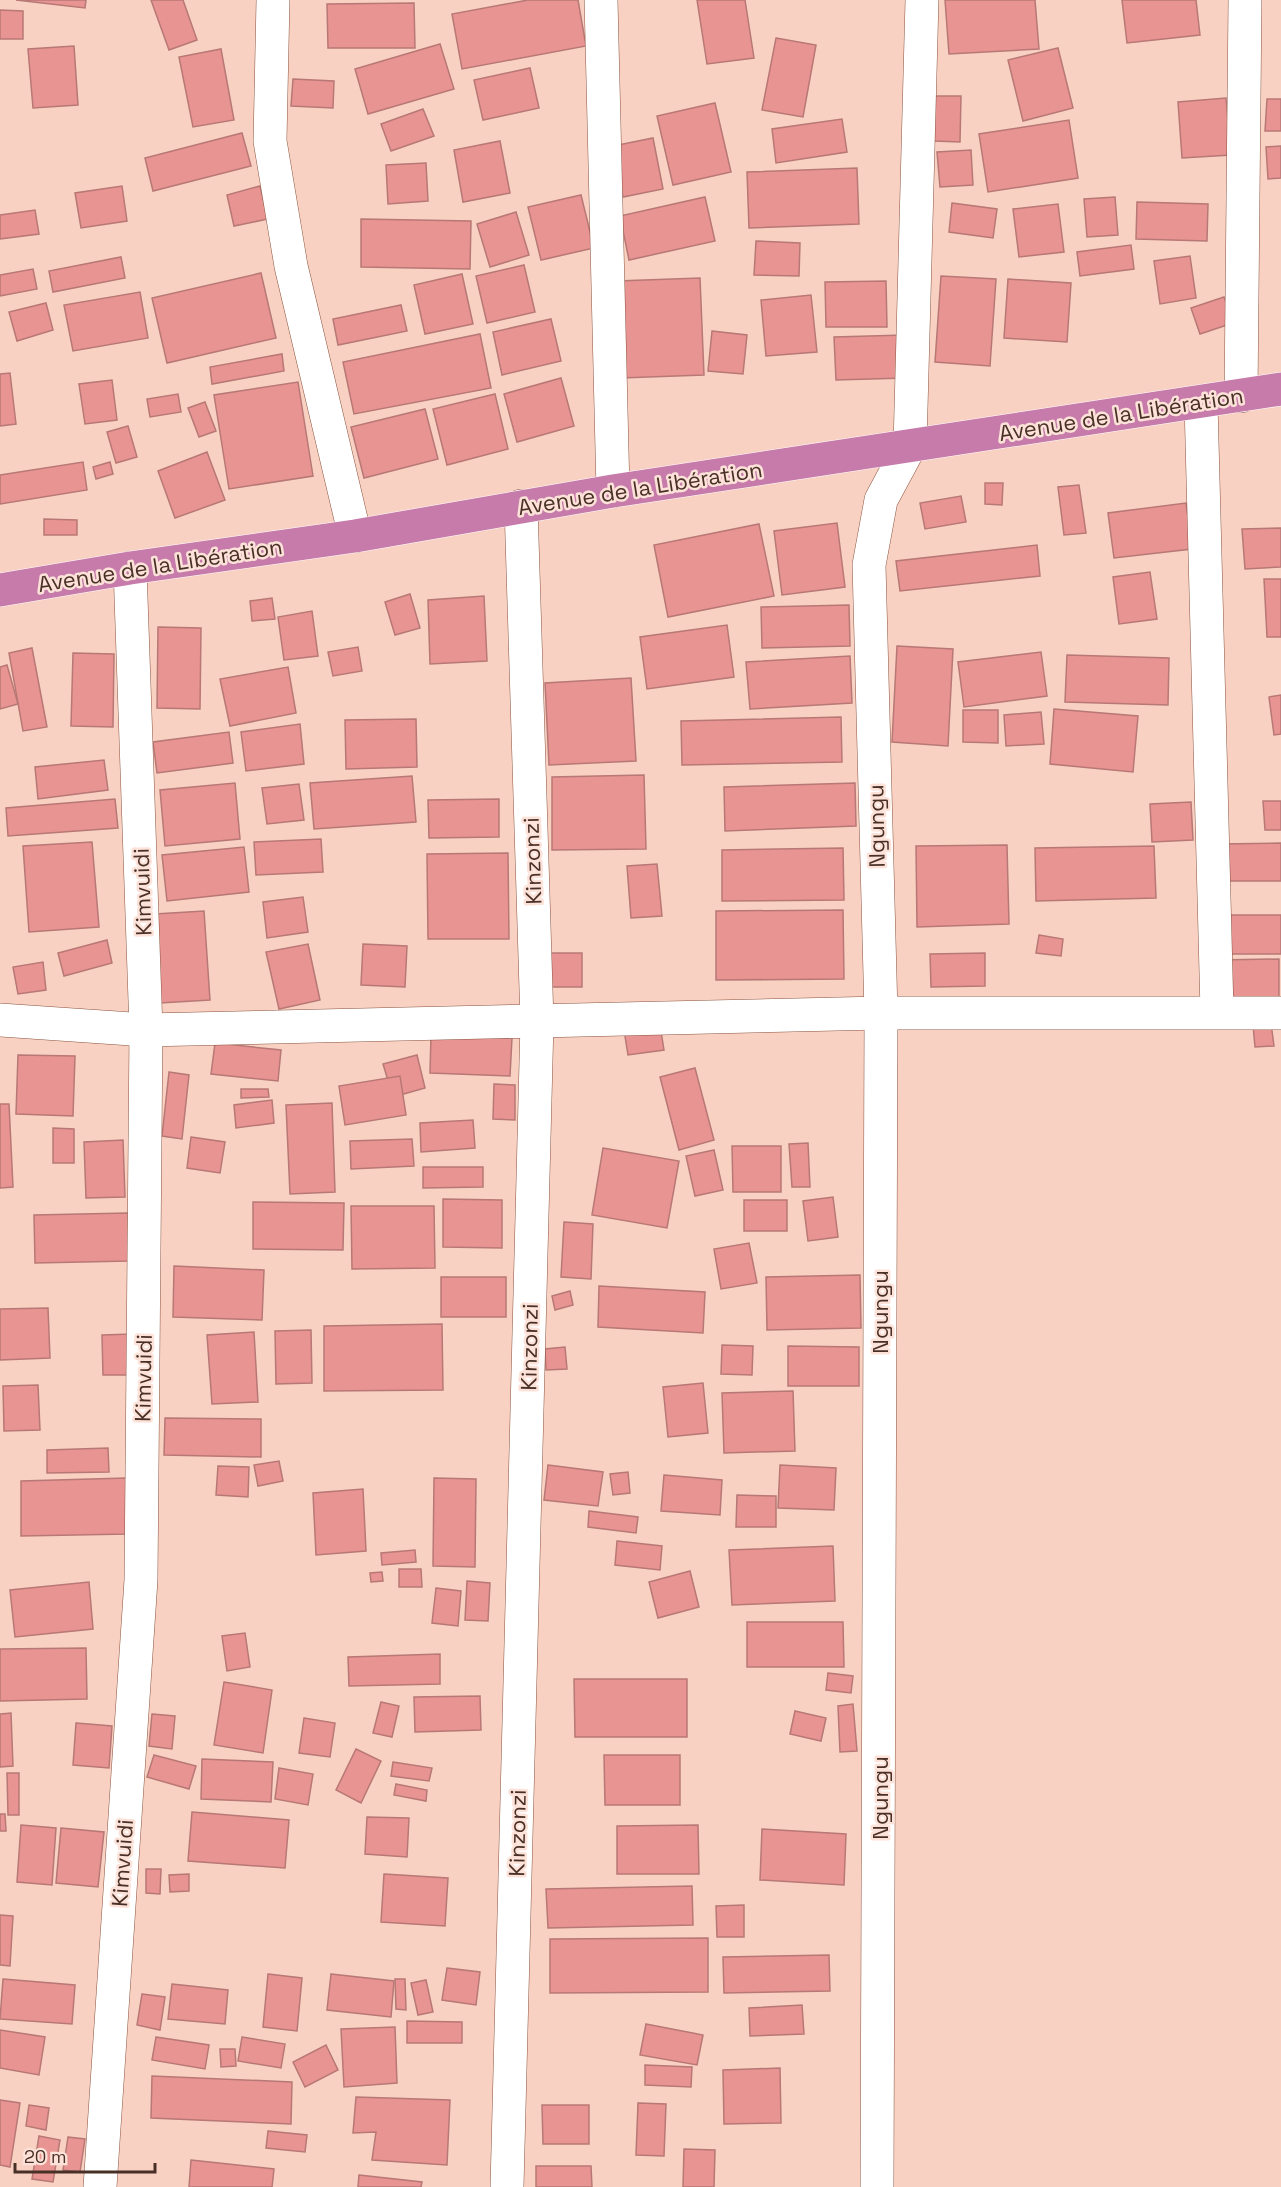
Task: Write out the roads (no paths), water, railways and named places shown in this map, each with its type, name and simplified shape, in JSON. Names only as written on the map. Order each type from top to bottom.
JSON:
[{"type":"highway","name":"Avenue de la Libération","points":[[0,590],[130,568],[355,536],[613,491],[1281,389]]},
{"type":"street","points":[[273,0],[270,141],[291,266],[355,536]]},
{"type":"street","points":[[601,0],[613,491]]},
{"type":"street","points":[[910,446],[922,0]]},
{"type":"street","points":[[1241,396],[1245,0]]},
{"type":"street","points":[[1201,403],[1217,1011]]},
{"type":"street","name":"Ngungu","points":[[878,2187],[880,1013],[869,565],[881,500],[910,446]]},
{"type":"street","name":"Kinzonzi","points":[[507,2187],[537,1022],[521,506]]},
{"type":"street","name":"Kimvuidi","points":[[100,2187],[141,1580],[146,1030],[130,568]]},
{"type":"street","points":[[0,1020],[146,1030],[880,1013],[1217,1011],[1281,1013]]}]
